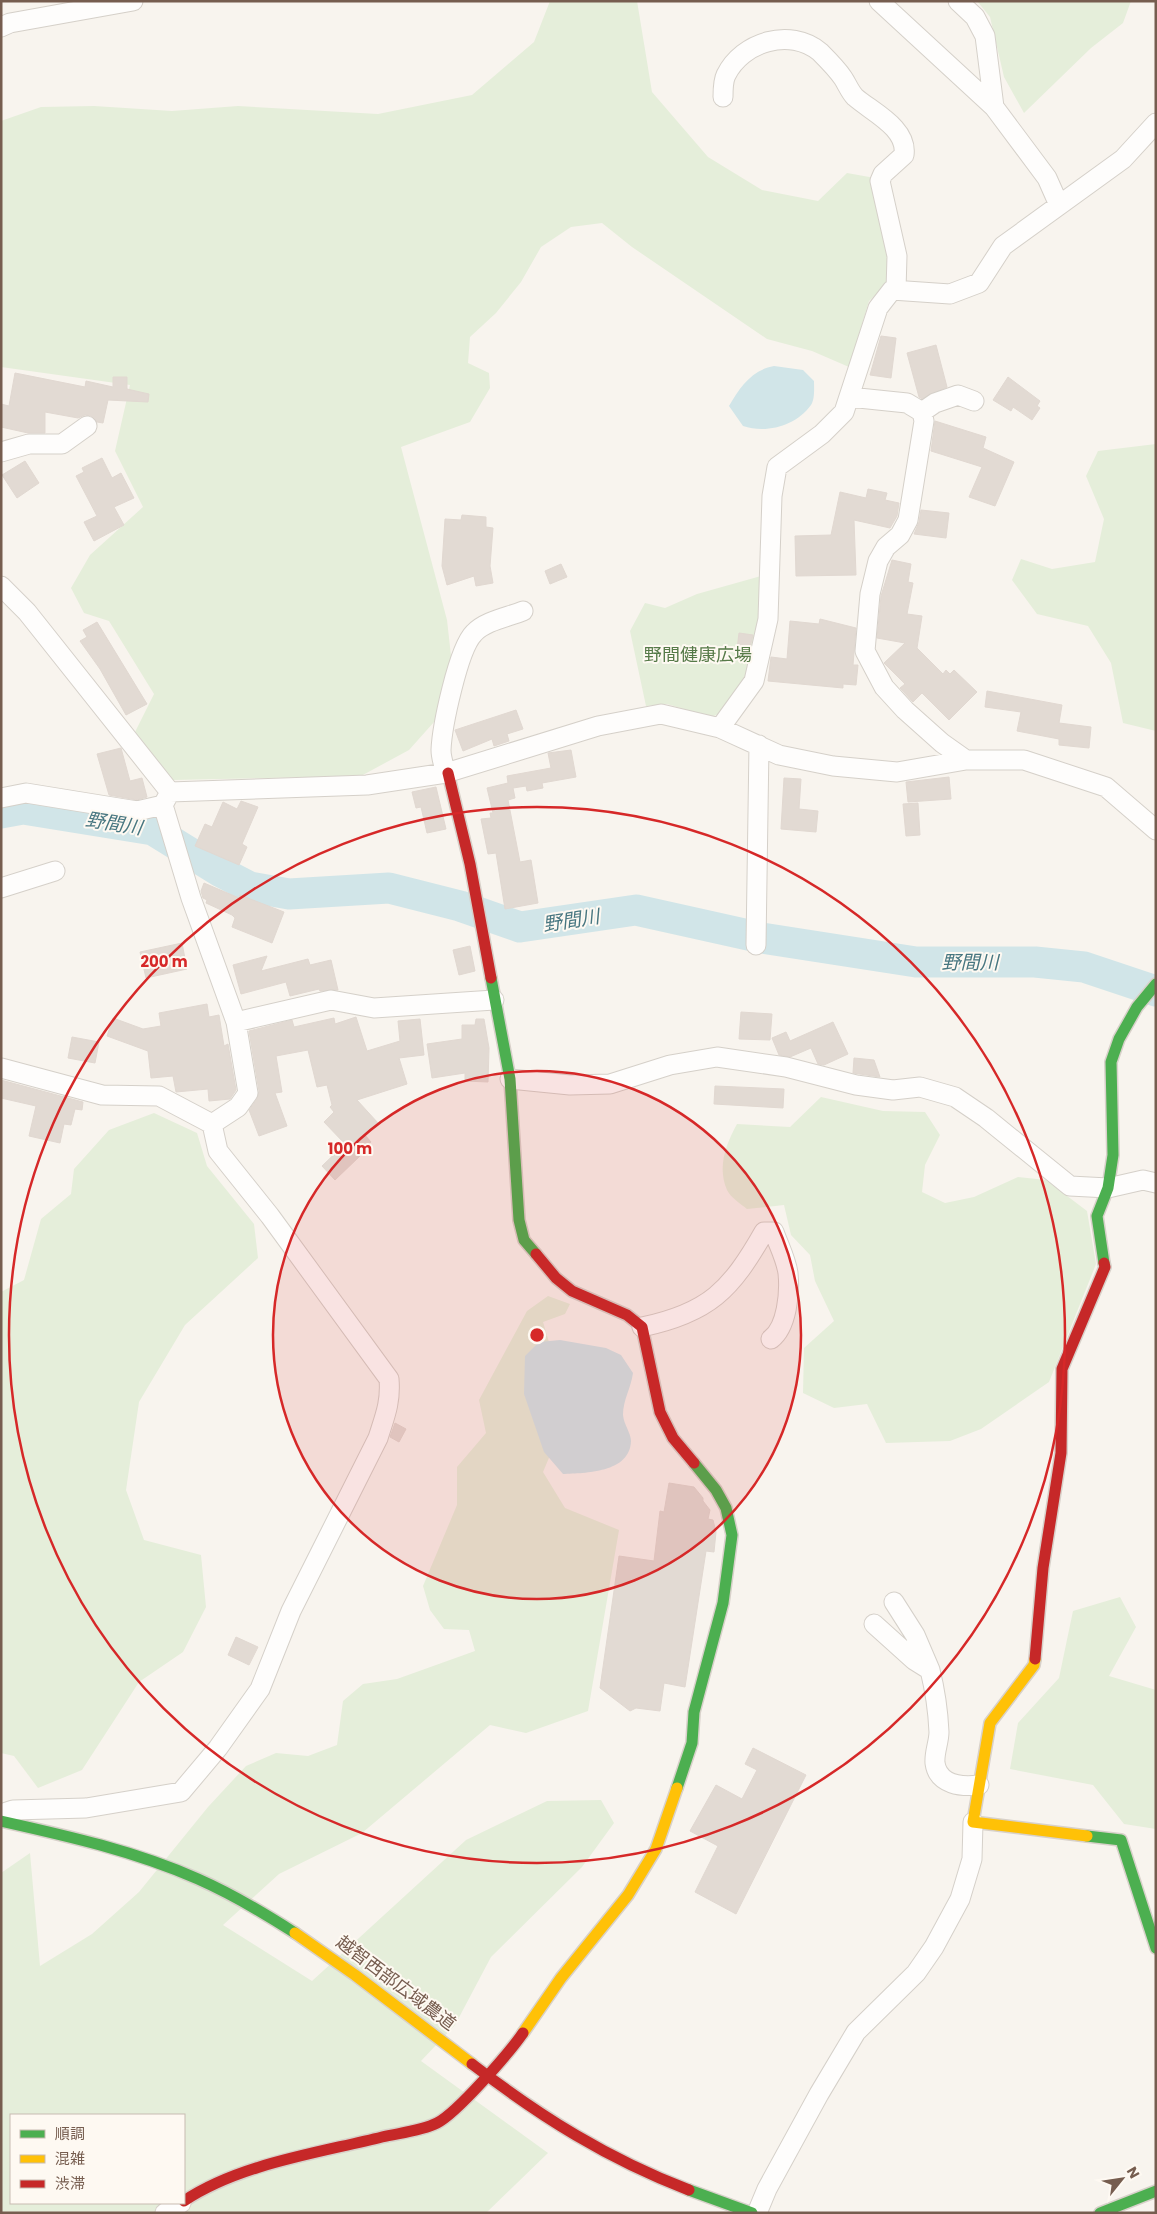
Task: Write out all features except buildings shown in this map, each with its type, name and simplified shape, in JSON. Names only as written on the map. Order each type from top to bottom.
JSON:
[{"type":"street","points":[[1,27],[10,23],[133,1]]},
{"type":"street","points":[[879,1],[994,107],[1047,178],[1060,205]]},
{"type":"street","points":[[958,1],[975,17],[985,36],[994,107]]},
{"type":"street","points":[[723,98],[724,77],[734,62],[754,46],[771,40],[795,40],[818,51],[842,76],[853,95],[898,132],[905,148],[904,155],[882,174],[880,180],[897,256],[896,290]]},
{"type":"street","points":[[720,728],[754,681],[766,628],[772,496],[777,467],[822,434],[844,412],[878,308],[892,290],[950,294],[979,283],[1003,246],[1122,160],[1156,122]]},
{"type":"street","points":[[922,412],[935,403],[958,395],[974,400]]},
{"type":"street","points":[[849,397],[907,403],[922,412],[924,421],[908,520],[900,535],[886,547],[878,561],[870,594],[865,652],[884,687],[905,710],[942,743],[966,760]]},
{"type":"street","points":[[1,452],[30,444],[62,444],[87,426]]},
{"type":"street","points":[[1,586],[27,612],[167,798],[191,898],[236,1022],[248,1093],[238,1107],[212,1124]]},
{"type":"street","points":[[185,2200],[199,2191],[255,2169],[437,2123],[462,2102],[515,2045],[561,1978],[628,1895],[656,1849],[692,1743],[694,1712],[723,1602],[732,1535],[726,1508],[705,1476],[673,1438],[660,1412],[642,1327],[627,1315],[572,1291],[556,1278],[524,1240],[519,1220],[510,1079],[470,864],[441,754],[442,738],[460,660],[468,640],[476,631],[523,611]]},
{"type":"street","points":[[1,798],[26,793],[137,811],[167,798],[367,785],[447,773],[598,726],[661,714],[720,728],[780,755],[833,766],[897,772],[966,760],[1024,760],[1106,787],[1156,830]]},
{"type":"street","points":[[756,945],[759,745]]},
{"type":"street","points":[[1,888],[55,871]]},
{"type":"street","points":[[757,2213],[767,2189],[856,2032],[916,1973],[934,1947],[960,1899],[972,1859],[973,1822],[990,1723],[1034,1665],[1043,1568],[1061,1453],[1062,1369],[1105,1267],[1097,1216],[1108,1188],[1113,1155],[1111,1062],[1119,1039],[1132,1015],[1156,984]]},
{"type":"street","points":[[236,1022],[331,1000],[374,1008],[494,1000]]},
{"type":"street","points":[[510,1079],[570,1085],[610,1084],[670,1065],[717,1057],[786,1067],[856,1085],[893,1090],[920,1087],[955,1098],[986,1118],[1070,1186],[1108,1188],[1143,1180],[1156,1183]]},
{"type":"street","points":[[1,1068],[102,1095],[159,1096],[212,1124],[218,1151],[270,1216],[389,1379],[391,1398],[378,1438],[291,1611],[260,1689],[218,1748],[181,1792],[86,1808],[12,1810],[1,1814]]},
{"type":"street","points":[[642,1327],[669,1322],[696,1311],[718,1296],[739,1272],[764,1232],[774,1232],[783,1254],[788,1274],[788,1294],[779,1334],[771,1340]]},
{"type":"street","points":[[894,1602],[915,1635],[930,1670],[937,1697],[939,1734],[935,1762],[938,1773],[949,1782],[962,1787],[979,1785]]},
{"type":"street","points":[[874,1624],[914,1660],[930,1670]]},
{"type":"street","name":"越智西部広域農道","points":[[1,1821],[105,1844],[181,1871],[224,1891],[302,1935],[561,2128],[618,2161],[686,2189],[752,2213]]},
{"type":"street","points":[[973,1822],[1121,1840],[1156,1948]]},
{"type":"street","points":[[1100,2213],[1156,2191]]},
{"type":"street","points":[[165,2213],[178,2204]]},
{"type":"green space","points":[[550,1],[637,1],[652,92],[708,157],[762,190],[818,201],[847,173],[875,178],[892,280],[869,301],[849,367],[812,351],[767,339],[632,247],[602,223],[571,227],[541,247],[521,282],[496,313],[470,337],[468,363],[489,373],[490,388],[470,422],[401,447],[447,620],[454,683],[434,722],[409,750],[361,776],[173,780],[135,732],[154,694],[109,621],[84,613],[71,588],[90,555],[143,507],[115,451],[130,385],[1,367],[1,121],[41,107],[94,106],[172,111],[238,106],[378,114],[472,95],[534,42]]},
{"type":"green space","points":[[977,1],[1131,1],[1123,23],[1091,48],[1024,113],[1004,77],[990,17]]},
{"type":"green space","points":[[1156,444],[1156,731],[1123,723],[1111,663],[1088,626],[1037,614],[1012,580],[1021,559],[1052,569],[1095,562],[1104,519],[1086,476],[1098,451]]},
{"type":"green space","name":"野間健康広場","points":[[761,576],[764,601],[751,678],[726,711],[711,717],[667,704],[646,706],[630,631],[645,603],[665,608],[697,594]]},
{"type":"green space","points":[[821,1097],[883,1111],[925,1112],[940,1135],[925,1165],[922,1192],[945,1203],[974,1197],[1018,1177],[1046,1180],[1087,1211],[1096,1264],[1049,1382],[981,1429],[950,1441],[886,1443],[867,1404],[834,1408],[803,1393],[804,1348],[834,1321],[815,1281],[810,1255],[791,1235],[784,1205],[747,1209],[728,1193],[724,1181],[723,1164],[726,1148],[737,1124],[790,1127]]},
{"type":"green space","points":[[154,1113],[197,1133],[207,1166],[254,1224],[258,1258],[185,1325],[139,1402],[126,1490],[144,1540],[201,1555],[206,1607],[183,1652],[139,1682],[82,1770],[38,1788],[14,1756],[1,1753],[1,1292],[24,1280],[41,1219],[71,1194],[74,1169],[109,1130]]},
{"type":"green space","points":[[548,1296],[570,1304],[565,1314],[543,1322],[554,1359],[559,1434],[543,1472],[565,1508],[619,1530],[588,1711],[526,1733],[490,1725],[362,1833],[279,1874],[223,1925],[312,1981],[466,1840],[547,1801],[601,1800],[614,1823],[582,1867],[491,1957],[455,2025],[421,2061],[548,2153],[486,2213],[1,2213],[1,1873],[30,1853],[40,1966],[92,1934],[139,1892],[208,1807],[246,1766],[276,1753],[308,1756],[337,1745],[343,1701],[363,1684],[397,1679],[475,1651],[469,1630],[444,1629],[430,1610],[423,1586],[457,1505],[457,1467],[486,1433],[479,1400],[527,1311]]},
{"type":"green space","points":[[1120,1597],[1136,1627],[1109,1676],[1156,1690],[1156,1829],[1124,1824],[1093,1785],[1010,1769],[1018,1723],[1059,1678],[1073,1611]]},
{"type":"shaded area","points":[[774,366],[803,370],[814,381],[811,405],[797,418],[780,426],[761,429],[743,426],[729,406],[747,380],[759,371]]},
{"type":"shaded area","points":[[560,1340],[606,1348],[621,1355],[633,1373],[624,1404],[623,1415],[631,1441],[629,1452],[623,1460],[605,1469],[594,1472],[563,1474],[544,1452],[524,1394],[525,1356],[539,1342]]},
{"type":"waterway","name":"野間川","points":[[1,813],[23,809],[153,830],[221,872],[250,887],[289,894],[389,888],[460,906],[520,927],[636,910],[762,938],[916,962],[1035,962],[1084,967],[1156,991]]},
{"type":"traffic: fast","points":[[491,978],[510,1079],[519,1220],[524,1240],[536,1254]]},
{"type":"traffic: fast","points":[[1104,1263],[1097,1216],[1108,1188],[1113,1155],[1111,1062],[1119,1039],[1137,1007],[1156,984]]},
{"type":"traffic: fast","points":[[677,1788],[692,1743],[694,1712],[723,1603],[732,1535],[726,1508],[716,1490],[694,1463]]},
{"type":"traffic: fast","points":[[1,1821],[101,1845],[174,1869],[235,1897],[295,1933]]},
{"type":"traffic: fast","points":[[1087,1836],[1121,1840],[1156,1948]]},
{"type":"traffic: fast","points":[[689,2190],[752,2213]]},
{"type":"traffic: fast","points":[[1100,2213],[1156,2191]]},
{"type":"traffic: slow","points":[[1035,1659],[1034,1665],[990,1723],[973,1822],[1087,1836]]},
{"type":"traffic: slow","points":[[523,2033],[561,1978],[628,1895],[656,1849],[677,1788]]},
{"type":"traffic: slow","points":[[295,1933],[355,1975],[472,2064]]},
{"type":"traffic: jam","points":[[448,773],[470,864],[491,978]]},
{"type":"traffic: jam","points":[[536,1254],[556,1278],[572,1291],[627,1315],[642,1327],[660,1412],[673,1438],[694,1463]]},
{"type":"traffic: jam","points":[[1035,1659],[1043,1568],[1061,1453],[1062,1369],[1105,1267],[1104,1263]]},
{"type":"traffic: jam","points":[[185,2200],[206,2188],[229,2178],[280,2161],[431,2126],[457,2108],[495,2068],[523,2033]]},
{"type":"traffic: jam","points":[[472,2064],[524,2102],[576,2135],[631,2165],[689,2190]]}]
